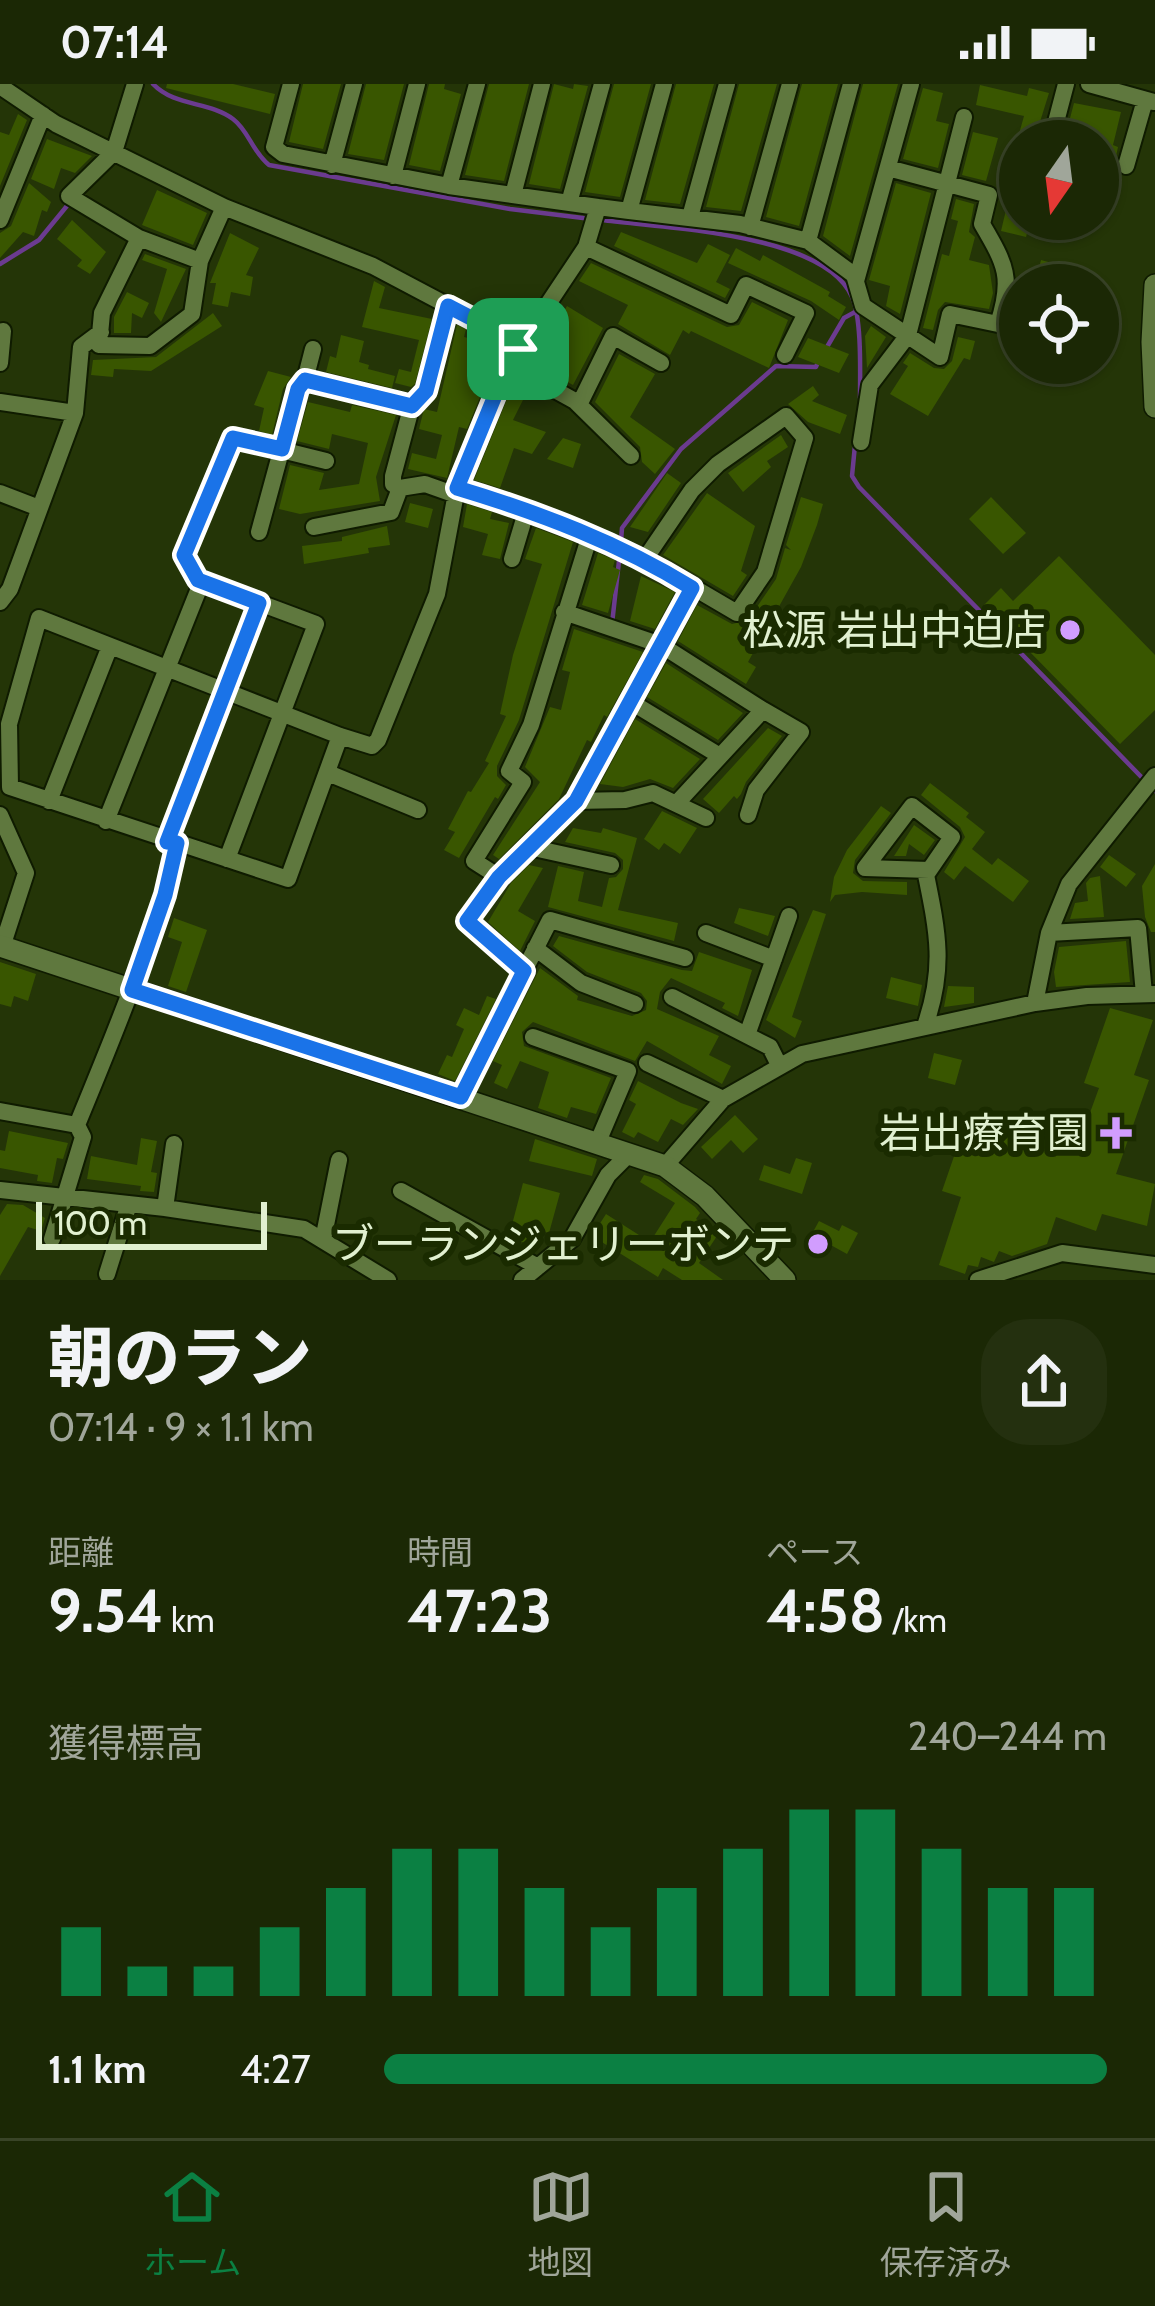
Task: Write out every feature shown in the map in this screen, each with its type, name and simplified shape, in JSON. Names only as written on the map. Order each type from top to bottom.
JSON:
[{"type":"street","points":[[135,84],[115,152],[69,196],[139,238],[200,261]]},
{"type":"street","points":[[291,84],[274,147],[283,154],[448,186],[569,203],[595,216],[629,211],[690,218],[808,242],[854,275],[863,306],[940,357],[950,314],[998,324],[1009,290],[1005,266],[982,224],[988,195],[888,168]]},
{"type":"street","points":[[332,165],[354,84]]},
{"type":"street","points":[[392,176],[417,84]]},
{"type":"street","points":[[448,186],[477,84]]},
{"type":"street","points":[[513,195],[542,84]]},
{"type":"street","points":[[569,203],[602,84]]},
{"type":"street","points":[[629,211],[664,84]]},
{"type":"street","points":[[690,218],[727,84]]},
{"type":"street","points":[[750,227],[790,84]]},
{"type":"street","points":[[808,242],[851,84]]},
{"type":"street","points":[[856,281],[911,84]]},
{"type":"street","points":[[1057,120],[1066,84]]},
{"type":"street","points":[[1089,84],[1150,101],[1126,166]]},
{"type":"street","points":[[2,91],[224,207],[373,266],[494,330],[513,357],[579,405],[631,456]]},
{"type":"street","points":[[0,220],[43,116]]},
{"type":"street","points":[[861,442],[870,385],[908,335],[964,117]]},
{"type":"street","points":[[139,238],[102,313],[99,345],[150,346],[192,314],[200,261],[224,207]]},
{"type":"street","points":[[340,736],[288,879],[10,787],[9,724],[39,619],[372,746],[437,594],[457,491],[513,357],[586,247],[595,216]]},
{"type":"street","points":[[586,247],[731,315],[746,285],[806,313],[785,355]]},
{"type":"street","points":[[1155,285],[1155,407]]},
{"type":"street","points":[[448,306],[426,391],[412,406],[393,484],[400,488],[425,484],[527,509],[645,559],[737,614],[765,572],[805,438],[786,416],[718,464],[692,490],[645,559]]},
{"type":"street","points":[[0,363],[3,331]]},
{"type":"street","points":[[0,602],[10,589],[75,413],[81,347],[101,332]]},
{"type":"street","points":[[579,405],[613,336],[661,363]]},
{"type":"street","points":[[259,532],[298,389],[314,349]]},
{"type":"street","points":[[305,380],[412,406]]},
{"type":"street","points":[[0,402],[75,413]]},
{"type":"street","points":[[227,859],[316,624],[202,581],[184,555],[233,438],[326,461]]},
{"type":"street","points":[[314,527],[392,512],[400,488]]},
{"type":"street","points":[[0,493],[39,508]]},
{"type":"street","points":[[512,560],[527,509]]},
{"type":"street","points":[[499,877],[474,861],[523,782],[509,771],[531,725],[590,535]]},
{"type":"street","points":[[106,821],[202,581]]},
{"type":"street","points":[[524,971],[467,921],[499,877],[576,801],[692,588]]},
{"type":"street","points":[[52,1239],[83,1137],[77,1125],[132,990],[165,895],[172,842],[259,603]]},
{"type":"street","points":[[564,612],[661,645],[801,733],[756,790],[748,815]]},
{"type":"street","points":[[50,801],[110,646]]},
{"type":"street","points":[[631,702],[721,756]]},
{"type":"street","points":[[676,804],[763,710]]},
{"type":"street","points":[[328,773],[418,810]]},
{"type":"street","points":[[1035,1003],[1049,933],[1069,884],[1150,783]]},
{"type":"street","points":[[576,801],[625,800],[653,793],[706,818]]},
{"type":"street","points":[[925,1026],[939,986],[937,928],[926,875],[952,838],[912,806],[865,868],[929,870]]},
{"type":"street","points":[[0,815],[26,873],[1,946],[664,1166],[705,1196],[785,1280]]},
{"type":"street","points":[[529,847],[611,865]]},
{"type":"street","points":[[747,1036],[789,916]]},
{"type":"street","points":[[461,1097],[550,920],[685,958]]},
{"type":"street","points":[[664,1166],[723,1099],[802,1054],[1035,1003],[1150,994],[1138,928],[1049,933]]},
{"type":"street","points":[[706,933],[774,959]]},
{"type":"street","points":[[535,948],[581,983],[634,1004]]},
{"type":"street","points":[[673,997],[770,1047],[779,1065]]},
{"type":"street","points":[[532,1037],[628,1071],[597,1144]]},
{"type":"street","points":[[647,1063],[723,1099]]},
{"type":"street","points":[[0,1111],[77,1125]]},
{"type":"street","points":[[165,1208],[174,1144]]},
{"type":"street","points":[[523,1280],[572,1239],[608,1175],[628,1155]]},
{"type":"street","points":[[323,1240],[339,1160]]},
{"type":"street","points":[[0,1190],[304,1229],[388,1280]]},
{"type":"street","points":[[401,1191],[538,1267]]},
{"type":"street","points":[[107,1274],[129,1204]]},
{"type":"street","points":[[978,1280],[1062,1253],[1155,1265]]},
{"type":"building","points":[[167,84],[233,84],[275,94],[270,114],[166,88]]},
{"type":"building","points":[[303,84],[341,84],[323,149],[289,142]]},
{"type":"building","points":[[366,84],[404,84],[384,160],[348,154]]},
{"type":"building","points":[[429,84],[445,84],[444,89],[461,94],[440,171],[409,165]]},
{"type":"building","points":[[489,84],[529,84],[504,181],[465,175]]},
{"type":"building","points":[[554,84],[573,89],[574,84],[588,86],[560,189],[529,184]]},
{"type":"building","points":[[614,84],[651,84],[620,197],[585,192]]},
{"type":"building","points":[[676,84],[714,84],[680,204],[645,200]]},
{"type":"building","points":[[739,84],[777,84],[741,211],[706,207]]},
{"type":"building","points":[[802,84],[838,84],[799,226],[766,217]]},
{"type":"building","points":[[863,84],[898,84],[850,256],[823,236]]},
{"type":"building","points":[[980,85],[1027,96],[1029,88],[1049,93],[1041,120],[1023,120],[1024,116],[976,105]]},
{"type":"building","points":[[923,88],[943,93],[936,121],[949,124],[938,168],[903,159]]},
{"type":"building","points":[[1074,103],[1121,112],[1119,120],[1070,120]]},
{"type":"building","points":[[18,114],[27,120],[0,186],[0,132],[9,135]]},
{"type":"building","points":[[973,132],[998,138],[986,181],[962,175]]},
{"type":"building","points":[[47,139],[92,156],[75,173],[61,168],[54,189],[31,179]]},
{"type":"building","points":[[29,183],[51,202],[47,212],[42,210],[34,236],[23,232],[0,258],[0,233],[11,226]]},
{"type":"building","points":[[896,183],[931,193],[900,314],[886,306],[890,286],[869,280]]},
{"type":"building","points":[[157,190],[207,213],[193,245],[142,225]]},
{"type":"building","points":[[956,199],[974,204],[969,232],[975,237],[969,260],[989,265],[993,293],[989,309],[945,302],[933,330],[923,328],[942,254],[949,256],[958,221],[951,219]]},
{"type":"building","points":[[72,220],[106,252],[90,274],[77,266],[82,260],[57,239]]},
{"type":"building","points":[[621,232],[697,263],[708,244],[730,255],[716,282],[730,289],[725,298],[614,246]]},
{"type":"building","points":[[230,233],[259,248],[246,275],[253,277],[250,296],[231,292],[228,307],[212,304],[216,283],[210,283]]},
{"type":"building","points":[[736,248],[760,261],[763,255],[830,292],[828,296],[846,307],[839,320],[811,301],[728,263]]},
{"type":"building","points":[[145,254],[186,269],[161,322],[154,313],[167,269],[142,260]]},
{"type":"building","points":[[591,263],[727,327],[739,325],[752,302],[788,320],[769,368],[691,331],[683,330],[670,355],[618,324],[628,305],[579,281]]},
{"type":"building","points":[[374,281],[385,287],[379,308],[432,319],[411,387],[395,383],[399,369],[411,372],[419,340],[362,327]]},
{"type":"building","points":[[127,292],[149,303],[142,318],[132,313],[131,333],[114,333],[114,317]]},
{"type":"building","points":[[567,306],[603,328],[573,385],[537,356]]},
{"type":"building","points":[[213,313],[222,326],[151,371],[114,369],[113,377],[91,375],[93,360],[156,357]]},
{"type":"building","points":[[457,325],[466,329],[464,337],[499,350],[467,429],[459,427],[447,478],[408,469],[412,453],[436,459],[442,435],[419,429],[424,409],[437,412]]},
{"type":"building","points":[[871,326],[886,337],[867,368],[865,336]]},
{"type":"building","points":[[341,335],[364,341],[359,362],[395,376],[392,388],[326,372],[330,356],[336,358]]},
{"type":"building","points":[[958,337],[975,341],[970,360],[964,358],[928,416],[890,394],[908,366],[903,363],[910,353],[944,369],[952,361]]},
{"type":"building","points":[[808,338],[849,354],[839,373],[798,357]]},
{"type":"building","points":[[619,354],[655,374],[630,417],[675,449],[655,474],[642,462],[640,447],[595,402]]},
{"type":"building","points":[[268,371],[291,377],[283,389],[272,435],[259,431],[264,408],[254,405]]},
{"type":"building","points":[[514,382],[528,390],[513,420],[546,432],[532,454],[514,448],[500,488],[474,480]]},
{"type":"building","points":[[813,386],[819,395],[812,401],[847,415],[840,434],[808,422],[788,404]]},
{"type":"building","points":[[308,402],[350,412],[352,405],[396,415],[376,477],[380,501],[300,514],[279,509],[290,465],[324,473],[319,490],[359,484],[368,443],[332,434],[329,449],[297,441]]},
{"type":"building","points":[[781,435],[788,447],[767,461],[771,467],[743,492],[728,473]]},
{"type":"building","points":[[563,438],[581,444],[573,468],[547,459]]},
{"type":"building","points":[[667,473],[681,483],[648,532],[630,527]]},
{"type":"building","points":[[707,493],[755,526],[741,571],[747,575],[733,596],[663,555]]},
{"type":"building","points":[[801,497],[823,504],[817,525],[801,567],[748,662],[756,667],[746,684],[678,641],[697,605],[732,624],[748,620],[776,579],[785,548],[791,550],[786,545]]},
{"type":"building","points":[[991,497],[1026,533],[1003,554],[969,519]]},
{"type":"building","points":[[410,503],[433,509],[428,528],[405,522]]},
{"type":"building","points":[[467,504],[492,512],[490,519],[509,523],[500,559],[482,555],[488,534],[463,527]]},
{"type":"building","points":[[387,526],[390,545],[304,564],[302,546],[342,541],[342,537]]},
{"type":"building","points":[[536,528],[573,542],[519,720],[497,766],[497,776],[506,785],[459,858],[444,850],[455,832],[448,829],[489,763],[485,761],[506,716],[500,714],[513,655],[542,564],[525,559]]},
{"type":"building","points":[[598,553],[615,560],[613,567],[620,570],[608,613],[582,605]]},
{"type":"building","name":"松源 岩出中迫店","points":[[1059,556],[1155,655],[1155,710],[1120,744],[984,605],[1001,588],[1013,601]]},
{"type":"building","points":[[641,576],[675,592],[655,629],[630,621]]},
{"type":"building","points":[[574,629],[643,652],[607,717],[604,715],[591,742],[587,740],[559,799],[499,859],[493,855],[540,782],[525,767],[550,707],[561,710],[570,672],[562,670]]},
{"type":"building","points":[[666,663],[743,713],[718,740],[647,697]]},
{"type":"building","points":[[635,719],[700,759],[673,788],[650,779],[623,787],[600,784]]},
{"type":"building","points":[[768,728],[782,736],[737,799],[734,796],[719,813],[703,799]]},
{"type":"building","points":[[930,783],[985,832],[972,849],[992,865],[998,858],[1029,881],[1013,902],[965,866],[954,880],[944,872],[965,837],[960,827],[921,795]]},
{"type":"building","points":[[881,806],[891,813],[855,860],[853,873],[863,881],[907,882],[907,895],[862,892],[835,895],[830,902],[834,877],[847,850]]},
{"type":"building","points":[[662,811],[697,828],[680,854],[664,843],[659,850],[644,839]]},
{"type":"building","points":[[914,825],[935,840],[924,855],[909,844],[906,856],[894,856]]},
{"type":"building","points":[[573,828],[601,833],[603,828],[637,838],[618,910],[678,923],[674,941],[548,907],[558,866],[584,872],[578,901],[602,907],[609,878],[623,869],[623,860],[615,853],[565,842]]},
{"type":"building","points":[[1109,855],[1136,874],[1126,887],[1100,867]]},
{"type":"building","points":[[1155,864],[1155,932],[1151,932],[1142,886]]},
{"type":"building","points":[[529,865],[543,868],[518,911],[535,921],[520,951],[488,922],[511,883]]},
{"type":"building","points":[[1100,876],[1104,917],[1070,919],[1075,903],[1088,901],[1086,883]]},
{"type":"building","points":[[739,908],[775,916],[768,936],[734,923]]},
{"type":"building","points":[[813,910],[826,914],[792,1017],[802,1021],[795,1038],[766,1020]]},
{"type":"building","points":[[174,918],[207,930],[186,992],[168,986],[182,942],[168,937]]},
{"type":"building","points":[[559,936],[682,970],[692,971],[699,952],[752,970],[738,1016],[722,1008],[725,1003],[671,978],[660,992],[657,1009],[719,1036],[709,1055],[731,1066],[722,1084],[647,1041],[635,1061],[533,1022],[522,1032],[524,1046],[611,1078],[596,1114],[571,1107],[567,1118],[538,1108],[549,1072],[520,1061],[507,1089],[494,1083],[502,1065],[493,1061],[540,968],[578,996],[577,1000],[632,1016],[646,1010],[641,993],[587,972],[553,946]]},
{"type":"building","points":[[1126,941],[1130,982],[1056,987],[1059,947]]},
{"type":"building","points":[[0,962],[36,974],[28,1001],[14,996],[11,1007],[0,1004]]},
{"type":"building","points":[[891,977],[922,985],[918,1006],[886,998]]},
{"type":"building","points":[[948,986],[974,987],[974,1003],[944,1007]]},
{"type":"building","points":[[487,996],[496,999],[455,1081],[438,1074],[447,1055],[452,1057],[464,1029],[456,1025],[464,1008],[479,1015]]},
{"type":"building","points":[[1110,1008],[1153,1020],[1134,1075],[1149,1080],[1116,1174],[1155,1184],[1147,1226],[1102,1214],[1096,1231],[1056,1217],[1047,1244],[1012,1256],[999,1251],[994,1262],[981,1257],[978,1267],[968,1265],[965,1274],[939,1265],[961,1197],[942,1191],[969,1113],[1076,1151],[1099,1088],[1084,1083]]},
{"type":"building","points":[[934,1053],[962,1060],[955,1085],[928,1078]]},
{"type":"building","points":[[638,1081],[698,1109],[683,1125],[671,1119],[658,1142],[638,1132],[634,1138],[622,1132],[636,1104],[629,1100]]},
{"type":"building","points":[[735,1115],[758,1139],[743,1153],[731,1140],[712,1159],[701,1147]]},
{"type":"building","points":[[9,1131],[68,1143],[63,1159],[57,1158],[52,1183],[37,1181],[38,1175],[0,1168],[0,1150],[5,1151]]},
{"type":"building","points":[[141,1138],[157,1141],[151,1172],[157,1173],[154,1192],[87,1179],[91,1156],[137,1165]]},
{"type":"building","points":[[535,1139],[597,1159],[592,1176],[529,1161]]},
{"type":"building","points":[[796,1158],[812,1163],[802,1194],[759,1180],[764,1165],[790,1174]]},
{"type":"building","points":[[644,1175],[658,1179],[695,1207],[700,1213],[696,1219],[719,1233],[699,1263],[723,1280],[682,1280],[663,1268],[658,1277],[592,1236],[606,1214],[650,1242],[675,1203],[640,1182]]},
{"type":"building","points":[[523,1183],[560,1193],[549,1233],[541,1231],[536,1248],[509,1236]]},
{"type":"building","points":[[7,1204],[23,1205],[45,1218],[41,1231],[28,1227],[0,1276],[0,1215]]},
{"type":"building","points":[[819,1221],[839,1231],[842,1225],[858,1233],[847,1254],[827,1243],[823,1249],[808,1241]]},
{"type":"waterway","points":[[153,84],[171,97],[233,119],[269,165],[591,219]]},
{"type":"waterway","points":[[0,264],[39,240],[71,201]]},
{"type":"waterway","points":[[602,220],[700,231],[777,247],[810,259],[836,276],[855,307],[860,398]]},
{"type":"waterway","points":[[827,347],[844,318],[855,312]]},
{"type":"waterway","points":[[621,541],[622,528],[681,449],[776,366],[816,367],[818,362]]},
{"type":"waterway","points":[[855,445],[852,476],[859,487],[1155,791]]},
{"type":"waterway","points":[[612,624],[620,552]]},
{"type":"place","name":"松源 岩出中迫店","points":[[1070,630]]},
{"type":"place","name":"岩出療育園","points":[[1116,1133]]},
{"type":"place","name":"ブーランジェリーボンテ","points":[[818,1244]]},
{"type":"route","points":[[448,306],[494,330],[518,349],[457,488],[590,535],[645,559],[692,588],[576,801],[499,877],[467,921],[524,971],[461,1097],[132,990],[165,895],[177,843],[167,842],[259,603],[198,580],[184,555],[233,438],[282,449],[298,389],[305,380],[412,406],[426,391],[448,306]]}]
